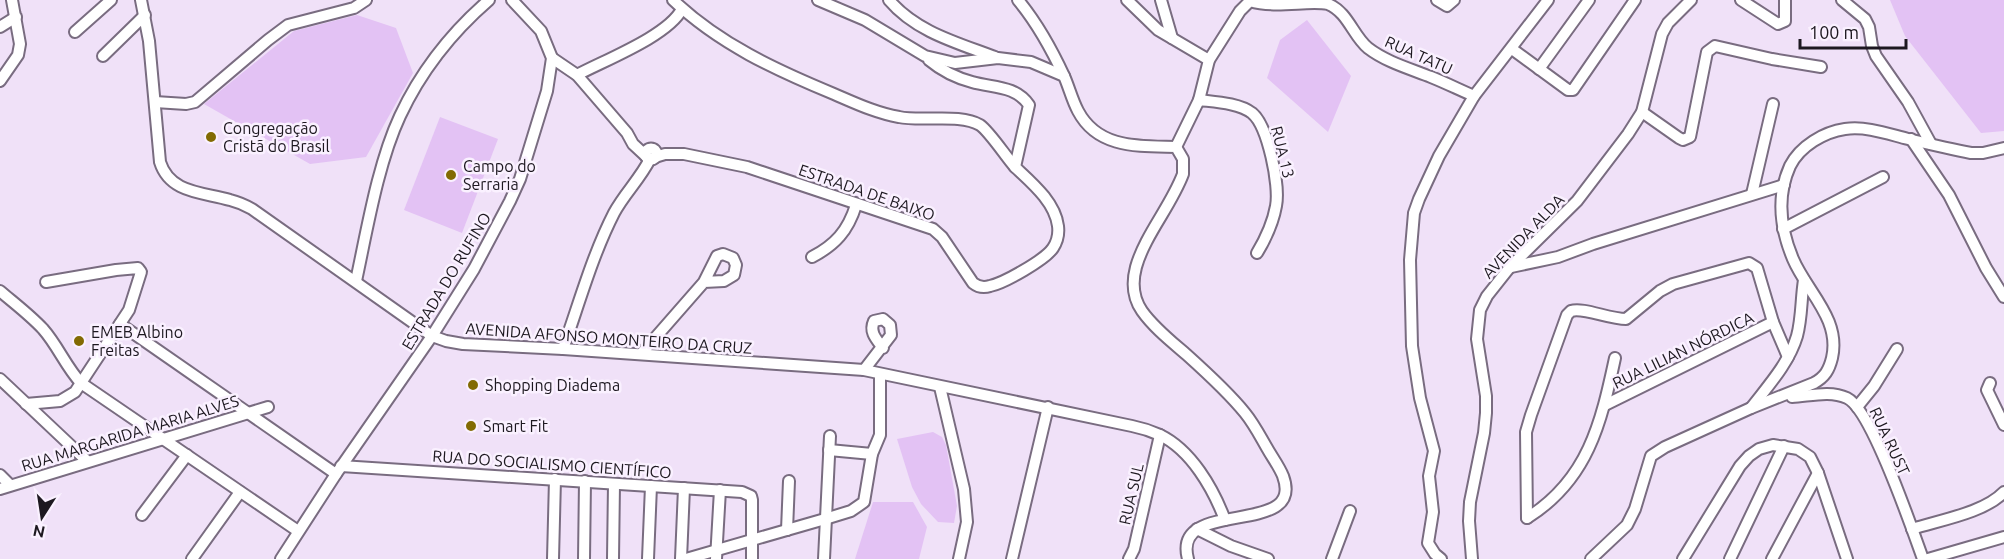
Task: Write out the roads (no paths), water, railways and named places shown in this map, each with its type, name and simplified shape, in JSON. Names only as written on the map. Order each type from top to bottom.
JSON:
[{"type":"street","points":[[0,81],[18,55],[20,44],[12,0]]},
{"type":"street","points":[[75,32],[111,0]]},
{"type":"street","points":[[130,0],[142,1]]},
{"type":"street","points":[[155,102],[186,104],[195,102],[288,25],[354,8],[366,0]]},
{"type":"street","points":[[356,281],[375,196],[399,118],[412,91],[441,49],[489,0]]},
{"type":"street","points":[[512,0],[541,31],[552,58],[577,75],[631,138],[651,155],[643,174],[615,210],[604,233],[563,349]]},
{"type":"street","points":[[673,0],[682,9],[752,58],[883,114],[906,119],[962,120],[978,124],[990,135],[1015,167]]},
{"type":"street","points":[[818,0],[865,20],[925,56],[937,67],[959,78],[1005,88],[1024,97],[1029,105],[1028,113],[1015,167]]},
{"type":"street","points":[[889,0],[910,20],[933,34],[998,58],[1031,62],[1064,76]]},
{"type":"street","points":[[1018,0],[1050,45],[1078,111],[1088,126],[1113,142],[1129,146],[1176,147],[1183,159],[1183,174],[1136,268],[1135,297],[1141,310],[1152,323],[1245,413],[1283,477],[1285,487],[1283,497],[1278,504],[1269,511],[1211,522],[1197,529],[1191,534],[1186,545],[1188,559]]},
{"type":"street","points":[[1127,0],[1158,30],[1209,60]]},
{"type":"street","points":[[1161,0],[1172,38]]},
{"type":"street","points":[[1437,0],[1447,6],[1454,0]]},
{"type":"street","points":[[1442,559],[1428,543],[1433,512],[1430,476],[1434,451],[1414,369],[1411,324],[1411,237],[1414,213],[1443,148],[1474,96],[1548,0]]},
{"type":"street","points":[[1539,69],[1589,0]]},
{"type":"street","points":[[1512,49],[1568,90],[1573,90],[1635,0]]},
{"type":"street","points":[[1742,0],[1778,24],[1782,24],[1786,18],[1785,0]]},
{"type":"street","points":[[1842,0],[1865,19],[1876,56],[1908,102],[1931,144]]},
{"type":"street","name":"AVENIDA AFONSO MONTEIRO DA CRUZ","points":[[142,1],[162,171],[180,187],[229,199],[252,209],[432,336],[463,344],[864,370],[1132,426],[1160,435],[1175,444],[1196,467],[1211,490],[1225,520]]},
{"type":"street","name":"RUA TATU","points":[[1176,147],[1199,100],[1209,60],[1240,11],[1251,1],[1266,5],[1318,2],[1328,4],[1337,9],[1368,48],[1474,96]]},
{"type":"street","name":"AVENIDA ALDA","points":[[1472,559],[1470,502],[1486,413],[1486,396],[1477,339],[1480,310],[1487,296],[1510,267],[1577,201],[1628,134],[1642,112],[1662,34],[1668,23],[1689,1]]},
{"type":"street","points":[[577,75],[664,29],[678,17],[682,9]]},
{"type":"street","points":[[103,56],[145,15]]},
{"type":"street","points":[[0,27],[16,17]]},
{"type":"street","points":[[1642,112],[1679,138],[1683,140],[1690,138],[1707,52],[1715,46],[1821,67]]},
{"type":"street","points":[[925,56],[955,63],[998,58]]},
{"type":"street","name":"ESTRADA DO RUFINO","points":[[281,559],[339,470],[432,336],[474,269],[520,179],[547,91],[552,58]]},
{"type":"street","name":"RUA 13","points":[[1199,100],[1219,102],[1251,112],[1266,132],[1277,202],[1268,234],[1257,253]]},
{"type":"street","points":[[1752,194],[1773,104]]},
{"type":"street","points":[[1591,559],[1627,525],[1635,509],[1651,456],[1665,447],[1822,378],[1829,369],[1833,352],[1830,324],[1792,258],[1783,229],[1780,203],[1793,161],[1810,143],[1845,129],[1859,129],[1875,130],[1971,153],[2004,148]]},
{"type":"street","points":[[1911,139],[1949,195],[1986,268],[2004,297]]},
{"type":"street","name":"ESTRADA DE BAIXO","points":[[651,155],[679,154],[756,170],[938,232],[978,287],[991,286],[1036,263],[1055,246],[1058,237],[1056,218],[1049,205],[1039,189],[1015,167]]},
{"type":"street","points":[[1783,229],[1883,177]]},
{"type":"street","points":[[1510,267],[1558,257],[1784,185]]},
{"type":"street","points":[[812,257],[826,250],[845,230],[856,205]]},
{"type":"street","points":[[1615,358],[1605,405],[1584,460],[1562,490],[1527,518],[1526,432],[1571,311],[1576,309],[1626,320],[1660,291],[1673,284],[1744,263],[1753,264],[1757,268],[1773,322],[1788,357]]},
{"type":"street","points":[[26,404],[69,398],[81,384],[120,324],[132,302],[141,272],[138,268],[116,270],[46,282]]},
{"type":"street","points":[[1751,408],[1788,357],[1797,337],[1804,280]]},
{"type":"street","points":[[641,354],[704,282]]},
{"type":"street","points":[[0,291],[43,329],[70,372],[81,384],[298,531]]},
{"type":"street","name":"RUA LILIAN NÓRDICA","points":[[1605,405],[1773,322]]},
{"type":"street","points":[[120,324],[339,470]]},
{"type":"street","points":[[864,370],[883,348]]},
{"type":"street","points":[[1857,407],[1874,386],[1897,349]]},
{"type":"street","points":[[686,559],[717,555],[751,540],[851,511],[864,501],[872,454],[880,435],[880,374]]},
{"type":"street","points":[[0,379],[87,460]]},
{"type":"street","points":[[1990,383],[1987,390],[2004,425]]},
{"type":"street","points":[[940,387],[964,489],[967,522],[959,559]]},
{"type":"street","name":"RUA RUST","points":[[1786,395],[1793,397],[1831,394],[1850,399],[1857,407],[1884,459],[1923,559]]},
{"type":"street","name":"RUA MARGARIDA MARIA ALVES","points":[[5,487],[268,406]]},
{"type":"street","points":[[1012,559],[1048,407]]},
{"type":"street","name":"RUA SUL","points":[[1129,559],[1134,549],[1160,435]]},
{"type":"street","points":[[824,559],[830,436]]},
{"type":"street","points":[[1683,559],[1740,466],[1759,449],[1773,445],[1798,449],[1810,457],[1818,473],[1847,559]]},
{"type":"street","points":[[1730,559],[1784,446]]},
{"type":"street","points":[[829,450],[872,454]]},
{"type":"street","points":[[142,515],[186,455]]},
{"type":"street","name":"RUA DO SOCIALISMO CIENTÍFICO","points":[[339,470],[555,479],[747,493],[751,496],[752,505],[751,540]]},
{"type":"street","points":[[1772,559],[1818,473]]},
{"type":"street","points":[[0,475],[5,487]]},
{"type":"street","points":[[553,559],[555,479]]},
{"type":"street","points":[[584,559],[585,481]]},
{"type":"street","points":[[786,530],[789,482]]},
{"type":"street","points":[[613,559],[614,484]]},
{"type":"street","points":[[648,559],[651,486]]},
{"type":"street","points":[[681,559],[684,488]]},
{"type":"street","points":[[717,555],[720,490]]},
{"type":"street","points":[[192,559],[240,492]]},
{"type":"street","points":[[1912,529],[1982,507],[1997,499],[2004,492]]},
{"type":"street","points":[[1332,559],[1350,511]]},
{"type":"street","points":[[1197,529],[1231,546],[1268,559]]},
{"type":"street","points":[[1928,559],[2004,537]]},
{"type":"street","points":[[751,540],[752,559]]},
{"type":"place","name":"Congregação Cristã do Brasil","points":[[211,137]]},
{"type":"place","name":"Campo do Serraria","points":[[451,175]]},
{"type":"place","name":"EMEB Albino Freitas","points":[[79,341]]},
{"type":"place","name":"Shopping Diadema","points":[[473,385]]},
{"type":"place","name":"Smart Fit","points":[[471,426]]}]
